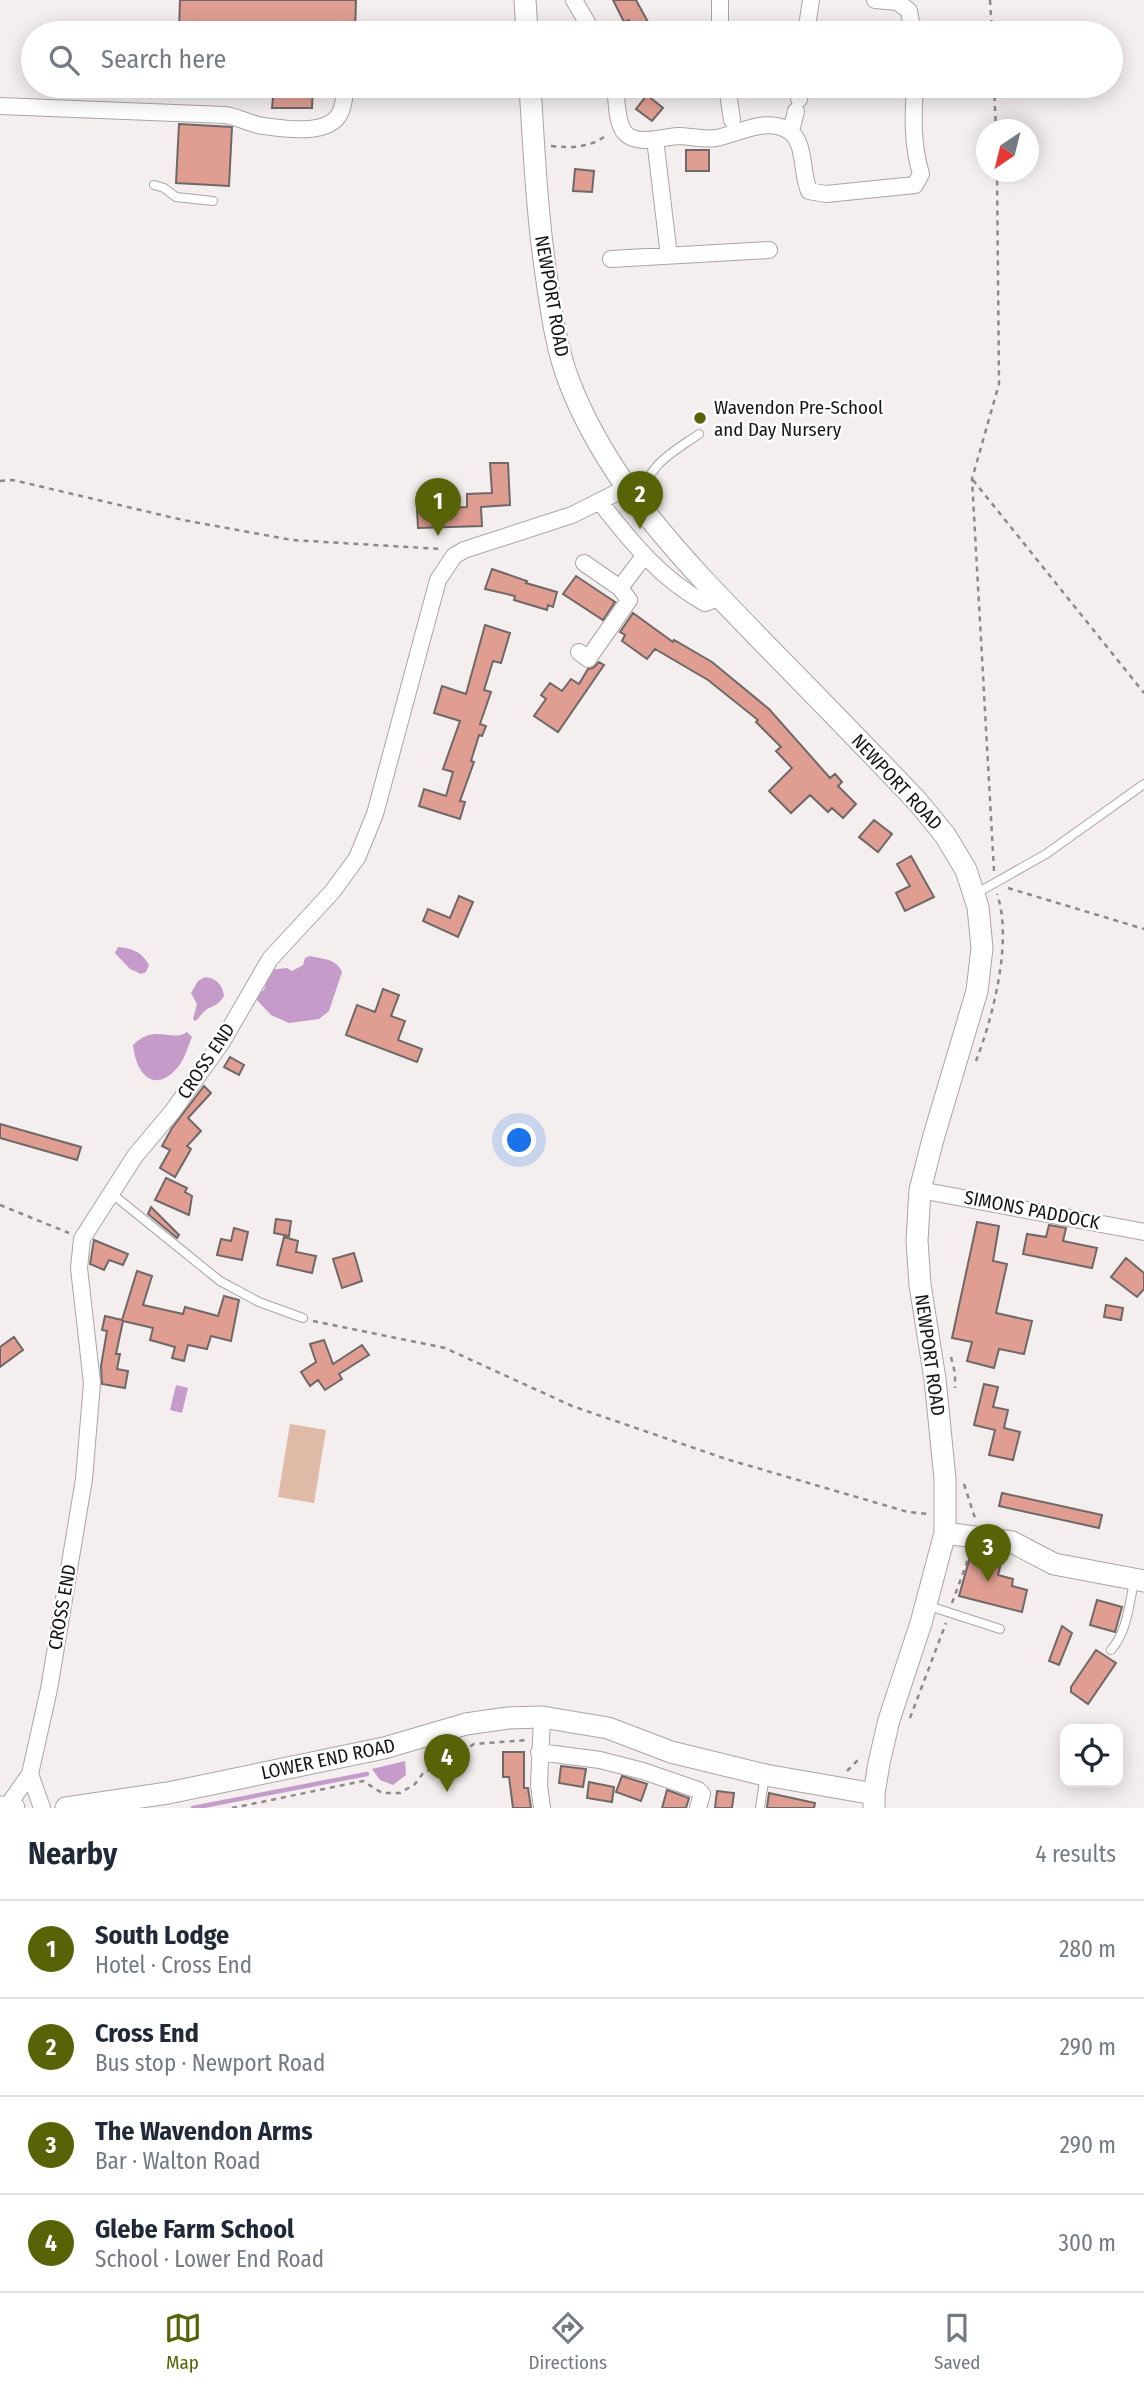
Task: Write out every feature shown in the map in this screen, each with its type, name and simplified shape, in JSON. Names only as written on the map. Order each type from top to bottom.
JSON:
[{"type":"street","points":[[525,0],[526,21]]},
{"type":"street","points":[[574,0],[586,21]]},
{"type":"street","points":[[720,0],[720,21]]},
{"type":"street","points":[[808,21],[811,0]]},
{"type":"street","points":[[875,0],[898,2],[909,11],[911,21]]},
{"type":"street","points":[[0,106],[225,115],[240,117],[261,126],[317,130],[331,125],[341,113],[344,98]]},
{"type":"street","name":"NEWPORT ROAD","points":[[531,98],[538,223],[557,342],[584,416],[631,496],[662,536],[917,801],[945,835],[965,870],[978,907],[982,948],[977,991],[920,1189],[917,1241],[920,1285],[936,1391],[945,1479],[945,1524],[926,1605],[889,1720],[874,1801]]},
{"type":"street","points":[[617,98],[621,125],[632,138],[678,136],[712,139],[756,127],[775,125],[791,131],[800,145],[805,182],[809,191],[826,194],[915,185],[921,174],[915,153],[914,98]]},
{"type":"street","points":[[729,98],[732,120]]},
{"type":"street","points":[[791,131],[799,99]]},
{"type":"street","points":[[655,139],[669,256]]},
{"type":"street","points":[[611,259],[769,250]]},
{"type":"street","points":[[464,550],[537,528],[600,502],[631,496]]},
{"type":"street","points":[[600,502],[644,556],[686,593],[705,603],[719,598]]},
{"type":"street","name":"CROSS END","points":[[6,1808],[30,1774],[48,1689],[84,1479],[92,1383],[79,1268],[82,1238],[135,1156],[172,1112],[222,1042],[270,959],[332,892],[357,858],[375,814],[438,580],[454,556],[464,550]]},
{"type":"street","points":[[620,588],[644,556]]},
{"type":"street","points":[[579,652],[588,659],[629,600],[620,588],[584,563]]},
{"type":"street","name":"SIMONS PADDOCK","points":[[920,1189],[1144,1232]]},
{"type":"street","points":[[945,1524],[978,1537],[1012,1542],[1054,1563],[1139,1580]]},
{"type":"street","points":[[542,1717],[536,1746],[542,1808]]},
{"type":"street","name":"LOWER END ROAD","points":[[66,1808],[168,1793],[384,1748],[466,1724],[508,1718],[542,1717],[608,1728],[671,1752],[874,1801]]},
{"type":"street","points":[[536,1746],[643,1771],[698,1790],[702,1794],[698,1808]]},
{"type":"street","points":[[30,1774],[42,1808]]},
{"type":"street","points":[[0,1807],[14,1808]]},
{"type":"lane","points":[[154,185],[164,188],[176,197],[213,201]]},
{"type":"lane","points":[[631,496],[643,488],[657,463],[699,434]]},
{"type":"lane","points":[[974,895],[1046,854],[1144,784]]},
{"type":"lane","points":[[111,1194],[219,1281],[259,1302],[303,1318]]},
{"type":"lane","points":[[1111,1650],[1118,1642],[1124,1627],[1139,1580]]},
{"type":"lane","points":[[926,1605],[1000,1629]]},
{"type":"lane","points":[[760,1808],[765,1775]]},
{"type":"path","points":[[990,0],[991,21]]},
{"type":"path","points":[[995,98],[996,119]]},
{"type":"path","points":[[547,145],[578,148],[599,141],[621,125]]},
{"type":"path","points":[[972,1072],[996,996],[1002,949],[1001,903],[994,884],[972,480],[999,384],[997,182]]},
{"type":"path","points":[[0,481],[13,480],[183,520],[292,540],[464,550]]},
{"type":"path","points":[[972,480],[1144,693]]},
{"type":"path","points":[[994,884],[1144,929]]},
{"type":"path","points":[[0,1205],[82,1238]]},
{"type":"path","points":[[303,1318],[445,1348],[572,1406],[726,1459],[945,1524]]},
{"type":"path","points":[[948,1348],[955,1373],[955,1398]]},
{"type":"path","points":[[906,1728],[966,1562],[978,1537],[978,1528],[963,1483]]},
{"type":"path","points":[[232,1808],[363,1781],[382,1793],[400,1793],[415,1784],[424,1772],[449,1762],[474,1744],[521,1739],[536,1746]]},
{"type":"shaded area","points":[[118,947],[140,954],[149,965],[146,972],[141,974],[130,969],[115,953]]},
{"type":"shaded area","points":[[310,956],[333,962],[342,972],[329,1011],[319,1019],[289,1023],[271,1015],[254,997],[264,990],[270,970],[287,968],[292,971],[303,965],[305,958]]},
{"type":"shaded area","points":[[205,977],[218,983],[224,996],[195,1021],[193,1019],[197,1004],[191,993],[198,981]]},
{"type":"shaded area","points":[[187,1032],[192,1037],[186,1052],[180,1064],[169,1075],[154,1080],[142,1072],[133,1045],[149,1035],[175,1036]]},
{"type":"shaded area","points":[[176,1385],[188,1388],[182,1413],[170,1410]]},
{"type":"shaded area","points":[[290,1424],[326,1430],[314,1503],[278,1497]]},
{"type":"shaded area","points":[[405,1761],[406,1775],[393,1785],[380,1780],[372,1769]]},
{"type":"building","points":[[180,0],[356,0],[355,21],[179,21]]},
{"type":"building","points":[[613,0],[636,0],[647,21],[624,21]]},
{"type":"building","points":[[273,98],[312,98],[312,108],[272,108]]},
{"type":"building","points":[[645,98],[651,98],[663,108],[652,121],[636,109]]},
{"type":"building","points":[[179,124],[232,127],[229,186],[176,183]]},
{"type":"building","points":[[686,150],[709,150],[709,171],[686,171]]},
{"type":"building","points":[[575,169],[594,171],[592,192],[573,191]]},
{"type":"building","points":[[490,463],[508,463],[510,505],[481,507],[482,526],[418,528],[417,509],[467,507],[467,494],[492,493]]},
{"type":"building","points":[[492,569],[557,592],[553,607],[548,605],[547,610],[514,600],[515,596],[485,589]]},
{"type":"building","points":[[576,576],[615,602],[603,620],[563,594]]},
{"type":"building","points":[[633,613],[673,642],[674,640],[712,662],[769,709],[830,778],[835,774],[842,782],[838,786],[856,804],[843,818],[832,808],[828,812],[810,795],[791,813],[769,791],[792,768],[776,751],[781,747],[756,722],[758,720],[708,680],[655,649],[647,659],[622,641],[625,635],[620,632]]},
{"type":"building","points":[[485,625],[510,633],[501,663],[493,661],[484,690],[491,692],[480,724],[486,726],[482,736],[479,735],[471,761],[474,762],[460,801],[465,802],[460,819],[419,806],[424,789],[446,796],[453,772],[443,769],[460,721],[434,713],[442,686],[466,694]]},
{"type":"building","points":[[599,662],[604,665],[558,732],[534,716],[546,699],[541,695],[550,683],[562,691],[571,679],[579,684],[588,669]]},
{"type":"building","points":[[874,820],[892,834],[878,852],[859,837]]},
{"type":"building","points":[[911,856],[934,897],[905,911],[896,893],[910,886],[897,864]]},
{"type":"building","points":[[459,896],[473,902],[458,937],[423,921],[428,909],[450,918]]},
{"type":"building","points":[[383,989],[399,995],[391,1016],[405,1021],[398,1040],[422,1049],[417,1062],[346,1035],[357,1005],[375,1012]]},
{"type":"building","points":[[230,1057],[244,1065],[239,1075],[224,1067]]},
{"type":"building","points":[[204,1086],[211,1093],[188,1118],[201,1131],[187,1146],[191,1149],[175,1177],[160,1168],[170,1150],[162,1146],[172,1128]]},
{"type":"building","points":[[0,1124],[81,1147],[77,1160],[0,1138]]},
{"type":"building","points":[[166,1178],[187,1188],[185,1192],[192,1196],[189,1215],[155,1200]]},
{"type":"building","points":[[151,1207],[179,1235],[177,1238],[148,1214]]},
{"type":"building","points":[[276,1219],[291,1221],[289,1236],[274,1233]]},
{"type":"building","points":[[977,1222],[999,1226],[993,1261],[1007,1264],[996,1313],[1032,1321],[1024,1354],[999,1349],[994,1368],[967,1361],[972,1342],[952,1338]]},
{"type":"building","points":[[1049,1225],[1066,1228],[1063,1241],[1097,1248],[1092,1268],[1023,1254],[1027,1234],[1046,1237]]},
{"type":"building","points":[[234,1228],[248,1232],[242,1260],[217,1255],[221,1239],[231,1241]]},
{"type":"building","points":[[284,1237],[298,1241],[296,1252],[316,1256],[312,1273],[277,1265]]},
{"type":"building","points":[[94,1240],[128,1254],[123,1265],[109,1260],[104,1270],[90,1264]]},
{"type":"building","points":[[354,1253],[362,1281],[342,1288],[333,1259]]},
{"type":"building","points":[[1126,1258],[1144,1273],[1144,1289],[1137,1297],[1111,1277]]},
{"type":"building","points":[[137,1271],[152,1276],[143,1305],[183,1314],[185,1307],[218,1316],[224,1296],[239,1300],[231,1341],[211,1336],[207,1349],[188,1345],[184,1361],[172,1358],[175,1347],[150,1340],[153,1328],[123,1321],[116,1354],[120,1354],[117,1369],[128,1371],[125,1388],[102,1384],[101,1366],[107,1331],[102,1330],[105,1316],[122,1320]]},
{"type":"building","points":[[1106,1305],[1123,1308],[1121,1320],[1104,1317]]},
{"type":"building","points":[[14,1337],[23,1350],[0,1367],[0,1347]]},
{"type":"building","points":[[324,1340],[333,1364],[362,1345],[369,1355],[339,1374],[342,1379],[325,1390],[318,1380],[310,1386],[301,1372],[316,1362],[310,1344]]},
{"type":"building","points":[[984,1384],[998,1387],[993,1407],[1008,1410],[1004,1428],[1020,1432],[1013,1460],[989,1455],[995,1430],[974,1425]]},
{"type":"building","points":[[1002,1493],[1102,1515],[1099,1528],[999,1506]]},
{"type":"building","points":[[970,1557],[1001,1563],[998,1575],[1013,1579],[1012,1586],[1027,1590],[1022,1612],[959,1596]]},
{"type":"building","points":[[1097,1600],[1122,1607],[1115,1632],[1090,1625]]},
{"type":"building","points":[[1062,1626],[1072,1633],[1059,1665],[1049,1661]]},
{"type":"building","points":[[1096,1650],[1116,1663],[1088,1704],[1071,1692],[1071,1687]]},
{"type":"building","points":[[503,1752],[524,1752],[524,1788],[528,1788],[531,1808],[513,1808],[509,1777],[503,1777]]},
{"type":"building","points":[[561,1766],[586,1769],[583,1787],[559,1783]]},
{"type":"building","points":[[622,1776],[647,1784],[641,1801],[616,1792]]},
{"type":"building","points":[[589,1782],[614,1787],[612,1802],[587,1798]]},
{"type":"building","points":[[667,1790],[689,1798],[686,1808],[662,1808]]},
{"type":"building","points":[[717,1791],[734,1793],[732,1808],[715,1808]]},
{"type":"building","points":[[769,1793],[815,1803],[814,1808],[767,1808]]},
{"type":"waterway","points":[[193,1808],[367,1774]]},
{"type":"place","name":"Wavendon Pre-School and Day Nursery","points":[[700,418]]},
{"type":"place","name":"Cross End","points":[[640,529]]},
{"type":"place","name":"South Lodge","points":[[438,536]]},
{"type":"place","name":"The Wavendon Arms","points":[[988,1582]]},
{"type":"place","name":"Glebe Farm School","points":[[447,1792]]}]
